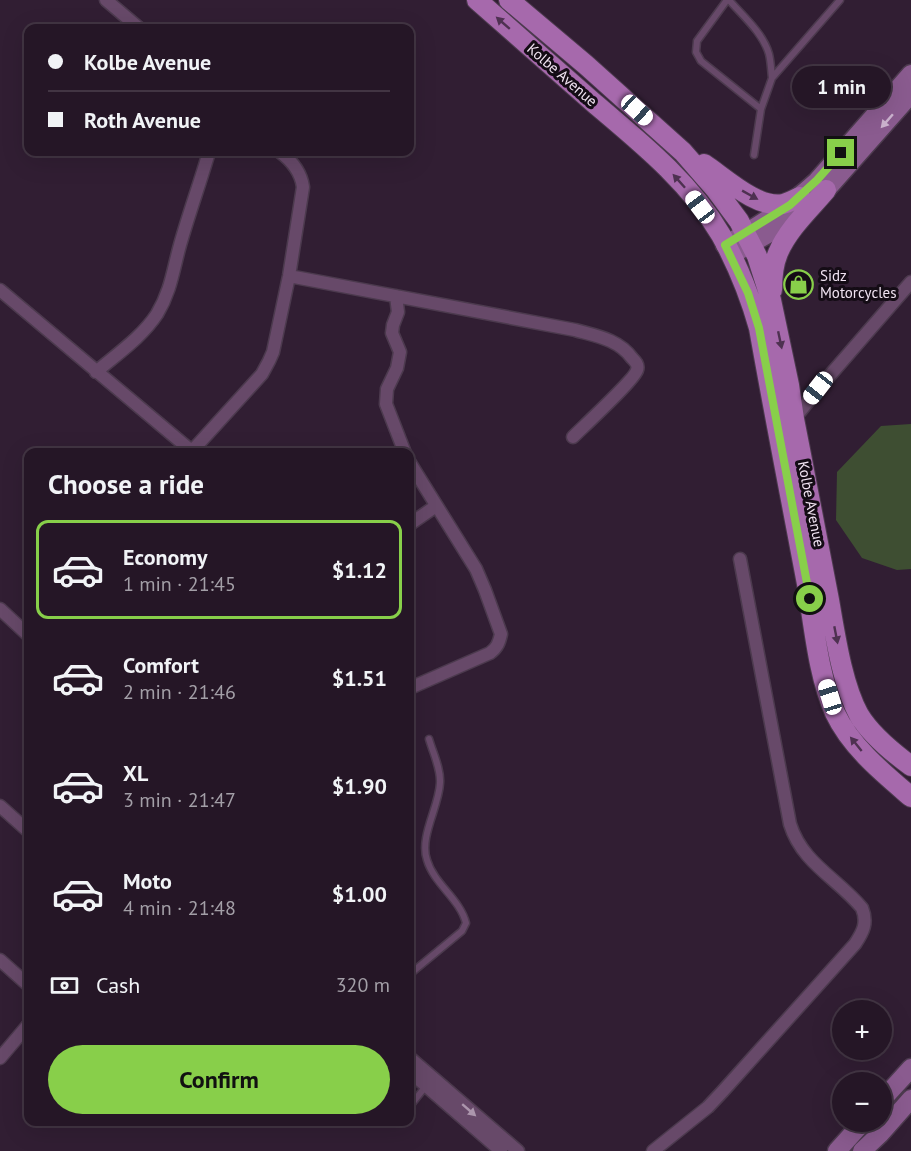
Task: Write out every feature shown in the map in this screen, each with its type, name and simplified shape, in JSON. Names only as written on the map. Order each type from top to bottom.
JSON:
[{"type":"main road","name":"Kolbe Avenue","points":[[477,0],[637,140],[692,195],[720,234],[748,293],[759,328],[822,672],[835,713],[862,752],[906,782]]},
{"type":"main road","name":"Kolbe Avenue","points":[[510,0],[683,152],[716,189],[749,238],[771,300],[838,646],[851,695],[859,715],[870,730],[894,753],[906,782]]},
{"type":"main road","points":[[683,152],[763,202],[783,204],[800,196]]},
{"type":"main road","points":[[771,300],[778,252],[826,190]]},
{"type":"street","points":[[106,0],[134,24]]},
{"type":"street","points":[[749,238],[817,180],[911,74]]},
{"type":"street","points":[[728,250],[798,215],[826,190],[911,94]]},
{"type":"street","points":[[96,372],[146,327],[165,299],[208,156]]},
{"type":"street","points":[[197,448],[262,374],[273,352],[289,276],[303,187],[295,166],[284,156]]},
{"type":"street","points":[[289,276],[575,330],[615,342],[631,356],[638,369],[635,375],[573,437]]},
{"type":"street","points":[[794,419],[818,388],[911,282]]},
{"type":"street","points":[[0,290],[188,448]]},
{"type":"street","points":[[396,296],[398,312],[392,333],[400,352],[397,368],[387,389],[386,404],[403,448]]},
{"type":"street","points":[[414,470],[464,548],[485,590],[501,634],[500,642],[490,653],[414,686]]},
{"type":"street","points":[[414,521],[436,506]]},
{"type":"street","points":[[653,1151],[700,1114],[723,1091],[855,944],[865,924],[862,908],[813,862],[797,843],[793,834],[740,559]]},
{"type":"street","points":[[0,609],[24,631]]},
{"type":"street","points":[[0,806],[24,827]]},
{"type":"street","points":[[0,960],[24,981]]},
{"type":"street","points":[[0,1058],[24,1029]]},
{"type":"street","points":[[414,1063],[429,1082],[501,1151]]},
{"type":"street","points":[[414,1074],[429,1082],[518,1151]]},
{"type":"street","points":[[892,1091],[908,1076]]},
{"type":"street","points":[[862,1151],[911,1099]]},
{"type":"street","points":[[837,1151],[854,1132]]},
{"type":"lane","points":[[754,155],[761,109],[772,78],[840,0]]},
{"type":"lane","points":[[761,109],[701,62],[696,52],[697,41],[725,1],[763,39],[769,53],[772,78]]},
{"type":"lane","points":[[414,971],[462,931],[466,923],[459,908],[431,871],[426,860],[428,825],[441,781],[429,739]]},
{"type":"lane","points":[[414,1101],[429,1082]]},
{"type":"green space","points":[[911,424],[911,569],[897,570],[862,558],[836,520],[837,472],[881,426]]},
{"type":"place","name":"Sidz Motorcycles","points":[[799,285]]},
{"type":"route","points":[[810,599],[759,328],[748,293],[725,245],[790,205],[841,153]]}]
